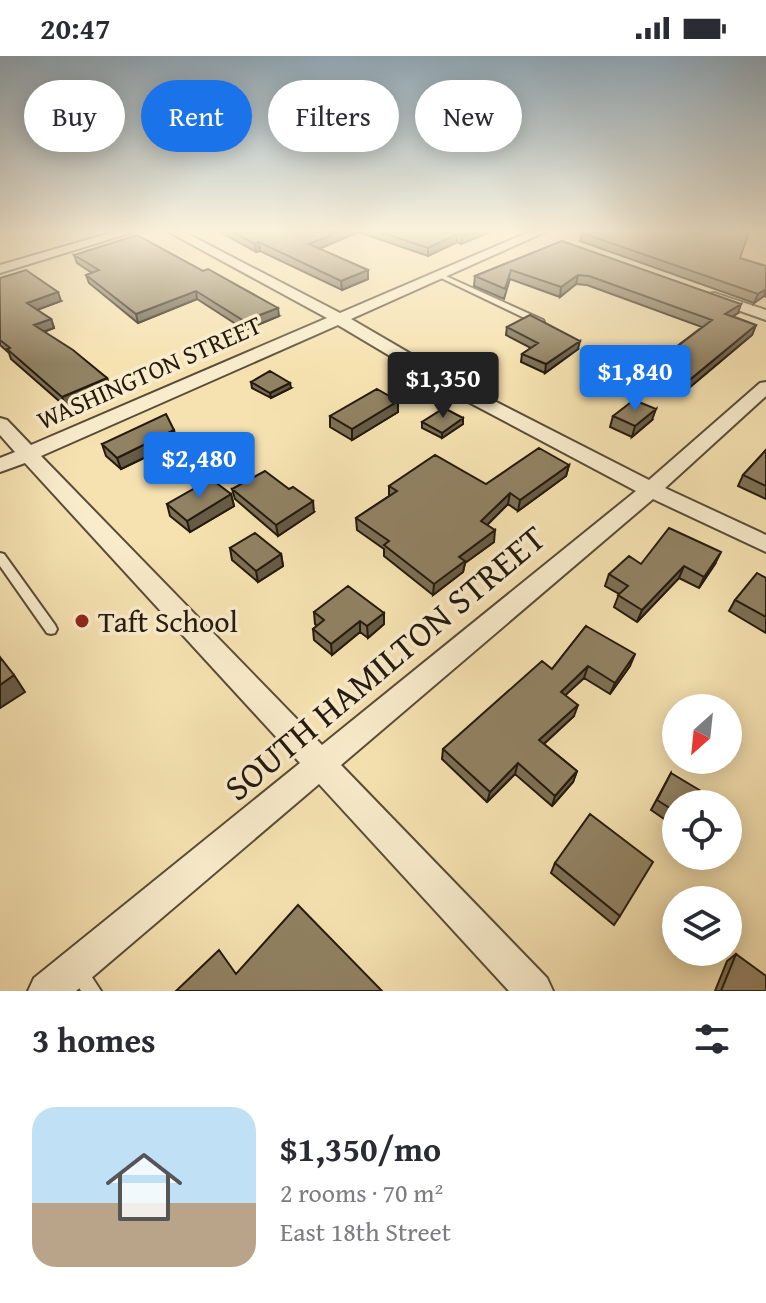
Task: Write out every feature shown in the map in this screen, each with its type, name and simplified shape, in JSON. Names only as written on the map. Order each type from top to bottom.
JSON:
[{"type":"street","points":[[258,276],[338,318],[441,380],[651,490],[766,544]]},
{"type":"street","name":"WASHINGTON STREET","points":[[0,466],[438,276]]},
{"type":"street","points":[[694,290],[766,315]]},
{"type":"street","name":"SOUTH HAMILTON STREET","points":[[47,991],[651,490],[766,387]]},
{"type":"street","points":[[0,424],[534,991]]},
{"type":"lane","points":[[440,276],[551,326]]},
{"type":"lane","points":[[0,557],[51,629]]},
{"type":"lane","points":[[75,967],[92,991]]},
{"type":"building","points":[[34,276],[58,292],[27,303],[51,319],[34,325],[73,350],[107,378],[62,397],[7,349],[10,348],[0,340],[0,278]]},
{"type":"building","points":[[87,276],[220,276],[278,308],[244,321],[196,291],[136,314]]},
{"type":"building","points":[[330,276],[354,276],[341,281]]},
{"type":"building","points":[[476,276],[509,276],[505,289]]},
{"type":"building","points":[[528,276],[577,276],[561,287]]},
{"type":"building","points":[[585,276],[660,276],[741,304],[725,314],[756,325],[687,382],[650,367],[712,320]]},
{"type":"building","points":[[705,276],[766,276],[766,289],[758,294]]},
{"type":"building","points":[[530,315],[580,341],[546,364],[522,354],[538,343],[507,327]]},
{"type":"building","points":[[270,371],[290,383],[270,393],[251,382]]},
{"type":"building","points":[[377,389],[398,401],[352,429],[330,416]]},
{"type":"building","points":[[634,400],[656,409],[635,426],[613,416]]},
{"type":"building","points":[[444,408],[463,418],[442,433],[422,422]]},
{"type":"building","points":[[166,414],[174,430],[117,458],[102,444]]},
{"type":"building","points":[[539,448],[569,465],[520,500],[510,493],[481,521],[495,530],[459,557],[465,561],[434,584],[384,545],[389,541],[356,518],[397,491],[389,486],[435,455],[486,484]]},
{"type":"building","points":[[766,450],[766,486],[743,475]]},
{"type":"building","points":[[265,471],[289,489],[293,487],[313,501],[276,525],[232,489]]},
{"type":"building","points":[[211,479],[231,494],[187,521],[167,504]]},
{"type":"building","points":[[669,528],[721,552],[704,577],[684,566],[642,610],[618,595],[628,586],[609,574],[629,556],[641,564]]},
{"type":"building","points":[[255,533],[281,554],[256,571],[230,548]]},
{"type":"building","points":[[757,573],[766,578],[766,617],[735,600]]},
{"type":"building","points":[[348,586],[384,613],[367,626],[360,621],[331,644],[313,629],[324,620],[314,612]]},
{"type":"building","points":[[586,626],[635,654],[615,683],[588,666],[561,692],[578,705],[539,740],[577,771],[555,796],[518,763],[490,792],[443,749],[542,661],[552,669]]},
{"type":"building","points":[[0,657],[14,675],[0,685]]},
{"type":"building","points":[[673,774],[699,790],[662,790]]},
{"type":"building","points":[[590,814],[653,862],[620,916],[555,863]]},
{"type":"building","points":[[298,905],[382,991],[176,991],[219,950],[236,974]]},
{"type":"building","points":[[742,958],[766,976],[766,991],[721,991],[731,966],[742,966]]},
{"type":"place","name":"Taft School","points":[[82,621]]}]
